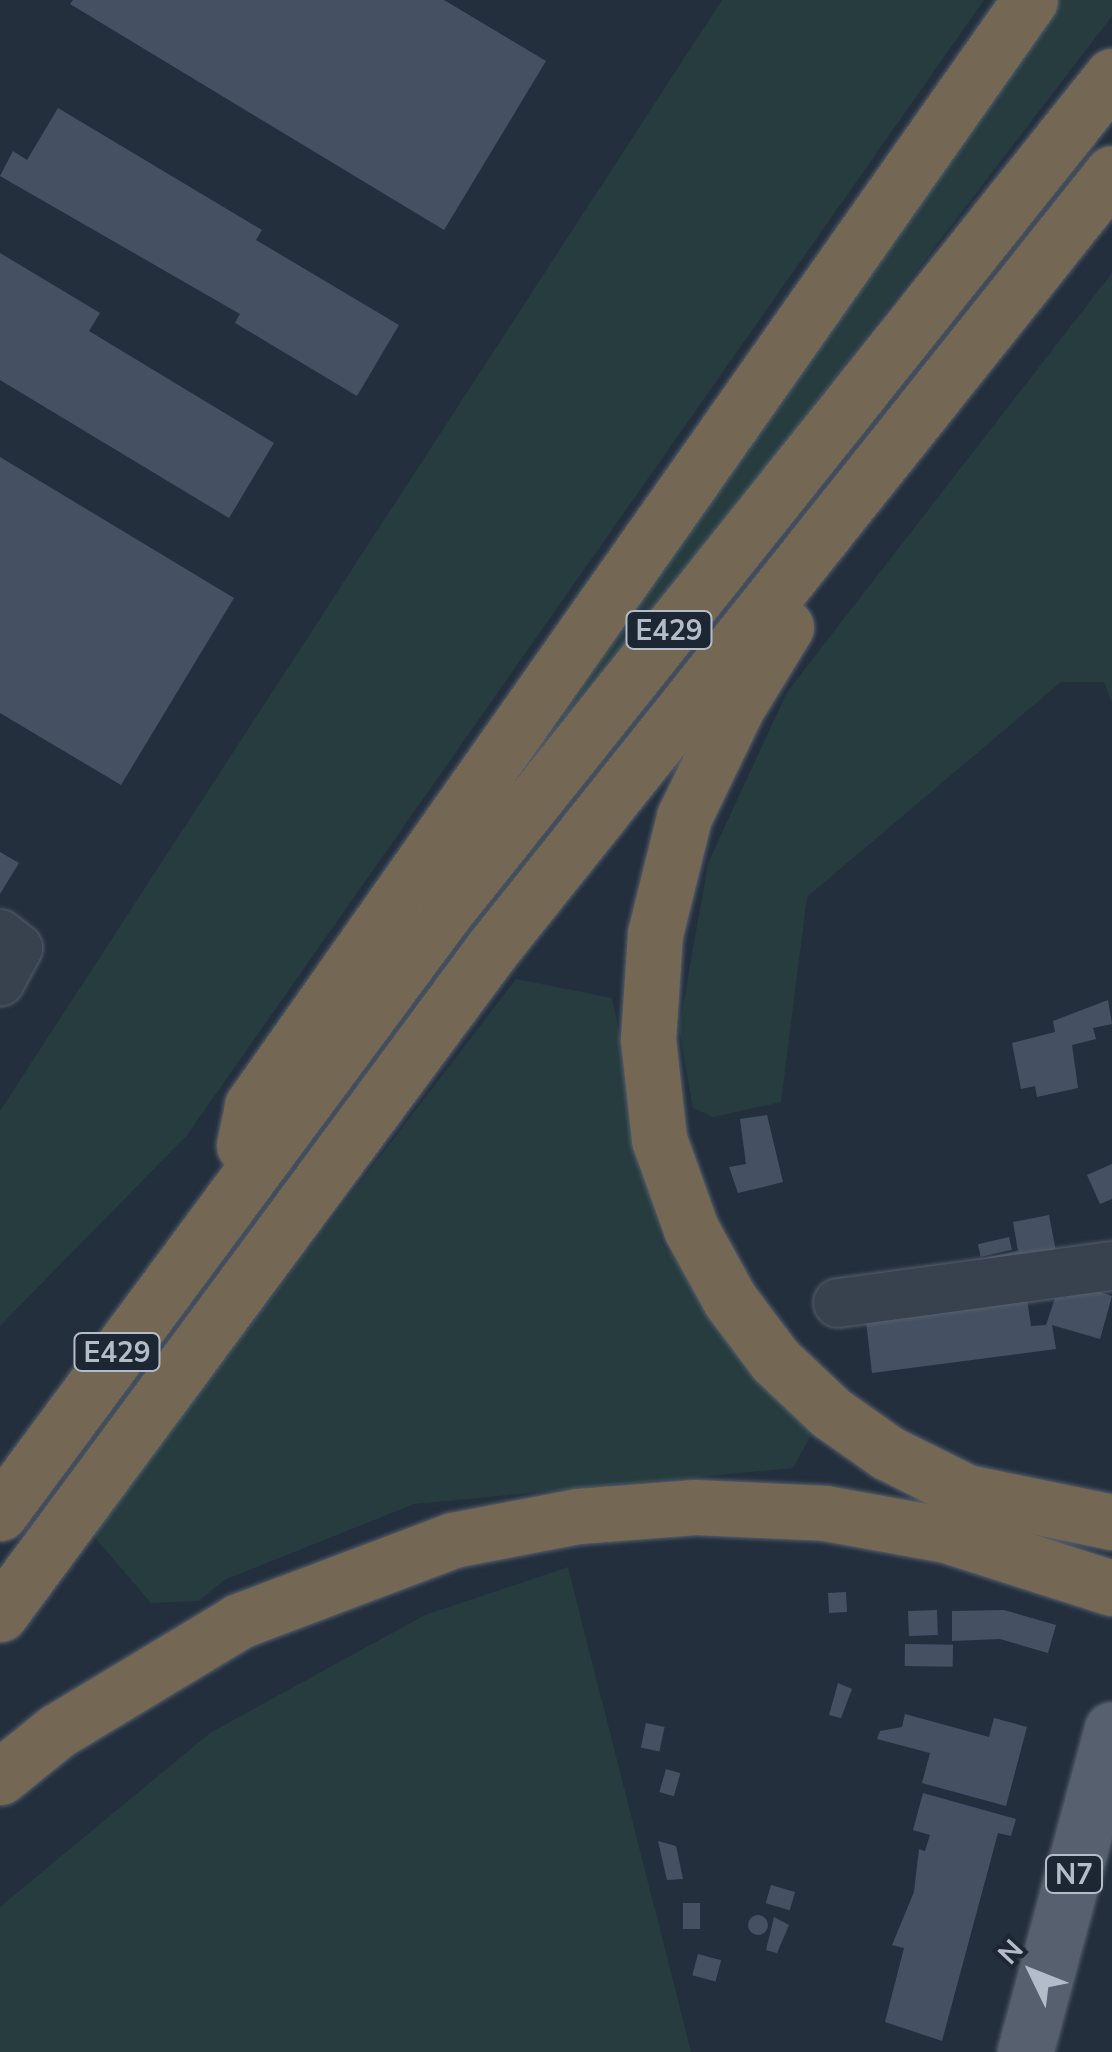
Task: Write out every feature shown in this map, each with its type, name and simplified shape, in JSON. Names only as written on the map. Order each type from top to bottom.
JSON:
[{"type":"highway","points":[[234,1191],[252,1106],[1030,0]]},
{"type":"highway","name":"E429","points":[[0,1513],[234,1191],[446,911],[1112,76]]},
{"type":"highway","name":"E429","points":[[0,1614],[494,947],[1112,173]]},
{"type":"highway","points":[[840,513],[796,611],[736,709],[684,817],[655,934],[648,1040],[660,1139],[692,1229],[730,1300],[775,1360],[831,1413],[888,1453],[966,1492],[1112,1522]]},
{"type":"highway","points":[[0,1778],[57,1731],[239,1621],[453,1540],[578,1516],[695,1507],[825,1514],[946,1535],[1112,1588]]},
{"type":"main road","name":"N7","points":[[1025,2052],[1112,1730]]},
{"type":"lane","points":[[0,934],[18,948],[0,982]]},
{"type":"lane","points":[[838,1303],[1112,1266]]},
{"type":"green space","points":[[722,0],[984,0],[187,1135],[0,1326],[0,1111]]},
{"type":"green space","points":[[1058,0],[1112,0],[1112,16],[572,721],[551,711]]},
{"type":"green space","points":[[1112,273],[1112,703],[1104,682],[1061,682],[807,897],[781,1102],[713,1117],[693,1108],[679,1029],[708,863],[787,692]]},
{"type":"green space","points":[[516,979],[612,998],[662,1243],[811,1435],[793,1468],[414,1504],[224,1580],[199,1601],[151,1603],[91,1533]]},
{"type":"green space","points":[[568,1567],[691,2052],[0,2052],[0,1907],[210,1733],[425,1615]]},
{"type":"building","points":[[73,0],[444,0],[546,61],[444,230],[70,4]]},
{"type":"building","points":[[58,108],[262,230],[256,240],[399,325],[357,396],[235,323],[240,314],[0,176],[13,151],[27,160]]},
{"type":"building","points":[[0,253],[100,313],[89,331],[274,443],[229,518],[0,380]]},
{"type":"building","points":[[0,457],[234,598],[121,785],[0,713]]},
{"type":"building","points":[[0,852],[19,863],[0,894]]},
{"type":"building","points":[[1108,1000],[1112,1024],[1093,1028],[1096,1039],[1072,1045],[1078,1088],[1037,1097],[1035,1086],[1021,1089],[1012,1043],[1055,1032],[1053,1021]]},
{"type":"building","points":[[767,1115],[783,1182],[738,1193],[729,1167],[746,1164],[740,1119]]},
{"type":"building","points":[[1112,1164],[1112,1199],[1100,1204],[1087,1175]]},
{"type":"building","points":[[1049,1215],[1059,1267],[877,1281],[1018,1251],[1013,1222]]},
{"type":"building","points":[[1009,1237],[1012,1250],[981,1257],[978,1244]]},
{"type":"building","points":[[1069,1282],[1112,1296],[1100,1339],[1052,1325],[1056,1349],[872,1373],[865,1313],[1026,1293],[1031,1326],[1046,1325],[1056,1295],[1065,1298]]},
{"type":"building","points":[[846,1592],[847,1612],[829,1613],[828,1593]]},
{"type":"building","points":[[937,1610],[938,1635],[909,1636],[908,1611]]},
{"type":"building","points":[[1004,1610],[1056,1625],[1048,1653],[1000,1639],[952,1641],[952,1611]]},
{"type":"building","points":[[905,1644],[953,1645],[953,1667],[905,1666]]},
{"type":"building","points":[[838,1683],[852,1689],[841,1718],[829,1715]]},
{"type":"building","points":[[905,1714],[989,1737],[994,1718],[1027,1727],[1006,1806],[922,1783],[930,1753],[877,1739],[880,1731],[902,1727]]},
{"type":"building","points":[[646,1723],[665,1727],[659,1751],[641,1747]]},
{"type":"building","points":[[666,1769],[680,1773],[674,1796],[659,1792]]},
{"type":"building","points":[[923,1793],[1016,1819],[1011,1836],[998,1833],[942,2041],[885,2022],[904,1948],[892,1945],[914,1892],[919,1849],[925,1851],[930,1835],[913,1830]]},
{"type":"building","points":[[658,1841],[676,1846],[683,1879],[667,1880]]},
{"type":"building","points":[[771,1885],[795,1892],[790,1910],[766,1903]]},
{"type":"building","points":[[683,1903],[700,1903],[700,1929],[683,1929]]},
{"type":"building","points":[[758,1915],[768,1925],[758,1935],[748,1925]]},
{"type":"building","points":[[774,1917],[789,1925],[777,1953],[766,1950]]},
{"type":"building","points":[[698,1954],[721,1960],[715,1981],[692,1975]]}]
